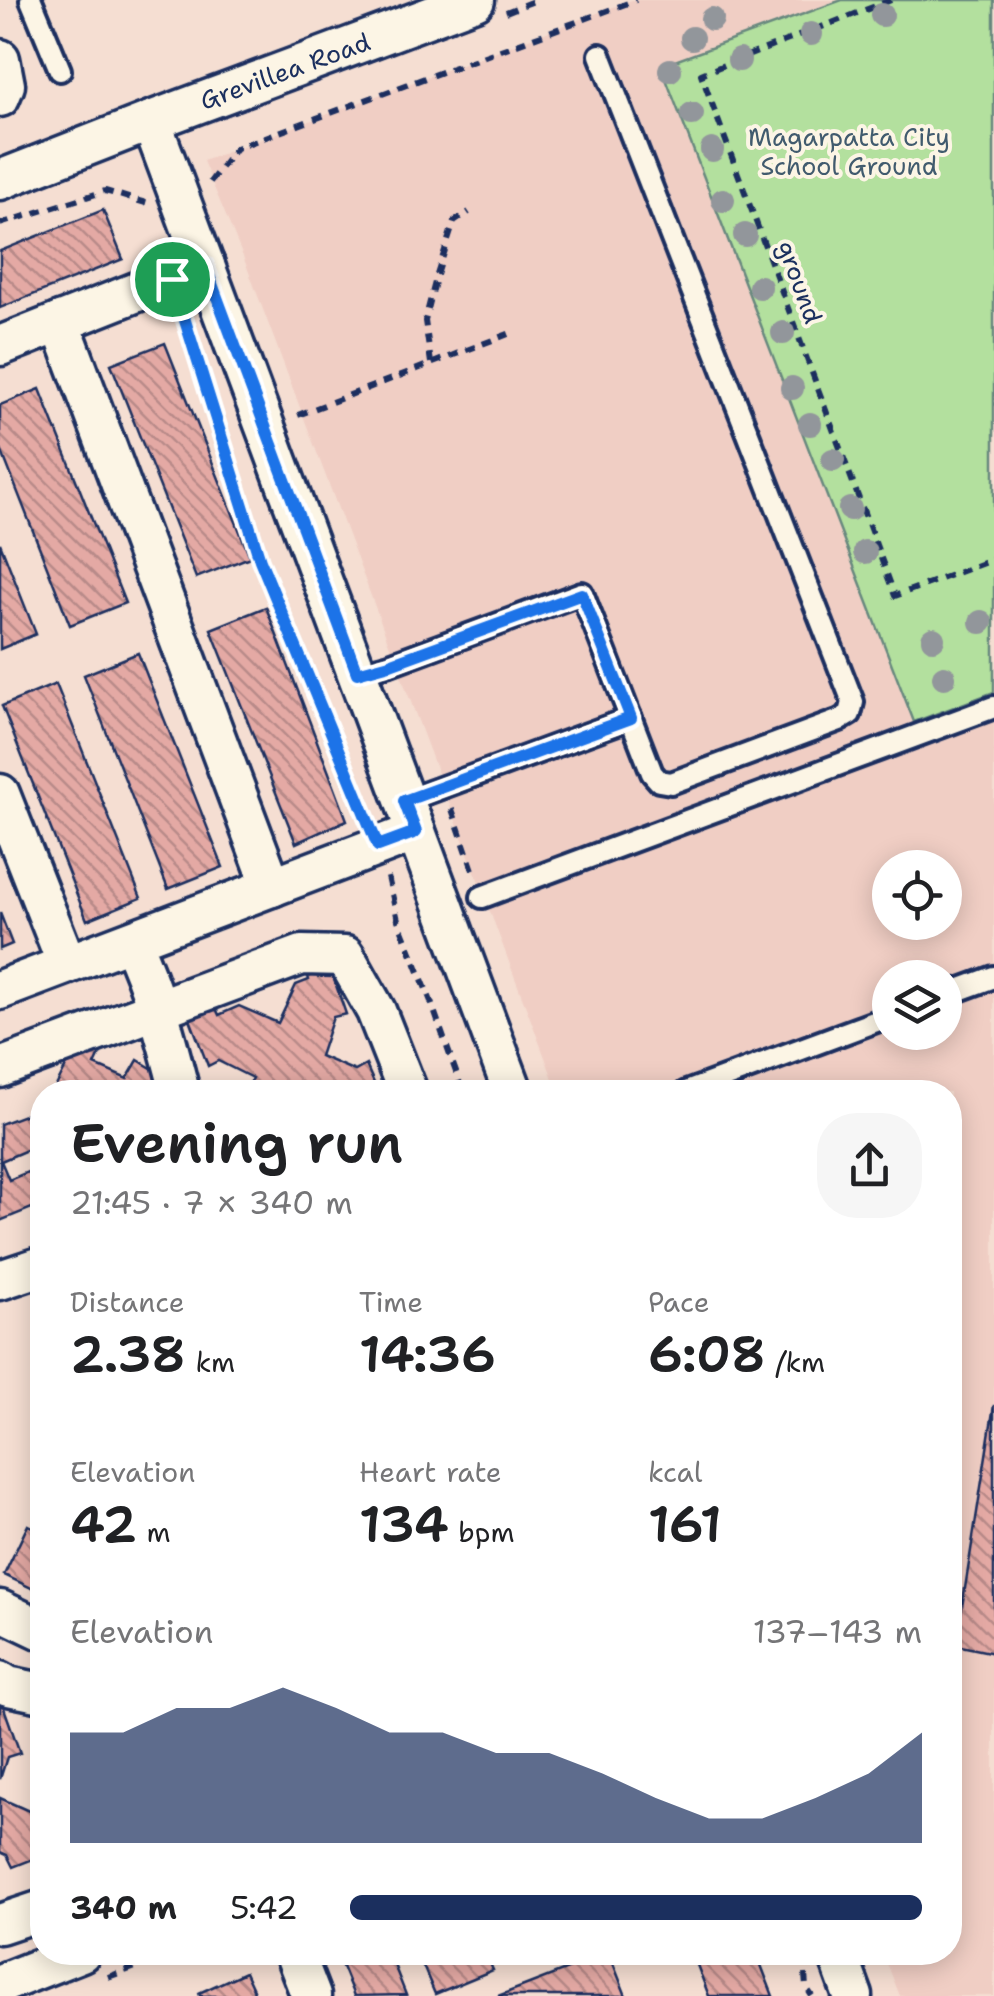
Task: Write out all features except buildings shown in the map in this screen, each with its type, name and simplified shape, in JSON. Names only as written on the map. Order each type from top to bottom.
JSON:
[{"type":"street","name":"Grevillea Road","points":[[0,180],[476,0]]},
{"type":"street","points":[[0,59],[5,84],[0,98]]},
{"type":"street","points":[[151,121],[509,1080]]},
{"type":"street","points":[[0,346],[205,265]]},
{"type":"street","points":[[60,322],[272,887]]},
{"type":"street","points":[[0,794],[68,964]]},
{"type":"street","points":[[0,990],[378,846],[410,816]]},
{"type":"street","points":[[130,941],[150,983],[177,1080]]},
{"type":"street","points":[[0,1068],[302,956],[345,956],[376,1011],[403,1080]]},
{"type":"street","points":[[0,1280],[30,1270]]},
{"type":"street","points":[[0,1610],[30,1624]]},
{"type":"street","points":[[0,1681],[30,1691]]},
{"type":"street","points":[[0,1924],[30,1914]]},
{"type":"street","points":[[0,1984],[93,1965]]},
{"type":"street","points":[[299,1965],[311,1996]]},
{"type":"street","points":[[842,1965],[853,1996]]},
{"type":"lane","points":[[31,0],[60,70]]},
{"type":"lane","points":[[357,673],[582,594],[652,773],[659,781],[671,783],[850,714],[853,702],[600,55]]},
{"type":"lane","points":[[482,897],[994,707]]},
{"type":"lane","points":[[410,816],[631,718]]},
{"type":"lane","points":[[962,988],[994,976]]},
{"type":"lane","points":[[718,1080],[872,1023]]},
{"type":"path","points":[[217,197],[210,182],[236,148],[636,0]]},
{"type":"path","name":"ground","points":[[891,0],[701,74],[895,596],[994,559]]},
{"type":"path","points":[[0,224],[105,191],[147,203]]},
{"type":"path","points":[[431,364],[425,321],[436,278],[454,222],[470,212]]},
{"type":"path","points":[[297,416],[516,331]]},
{"type":"path","points":[[189,336],[260,560],[378,846],[398,920],[458,1080]]},
{"type":"shaded area","points":[[632,0],[994,0],[994,1996],[900,1996],[888,1965],[962,1965],[962,1080],[553,1080],[244,259],[203,161]]},
{"type":"green space","name":"Magarpatta City School Ground","points":[[842,0],[994,0],[994,692],[914,722],[661,66]]},
{"type":"route","points":[[205,265],[357,673],[582,594],[631,718],[404,801],[416,832],[378,846],[260,560],[172,279],[205,265]]}]
